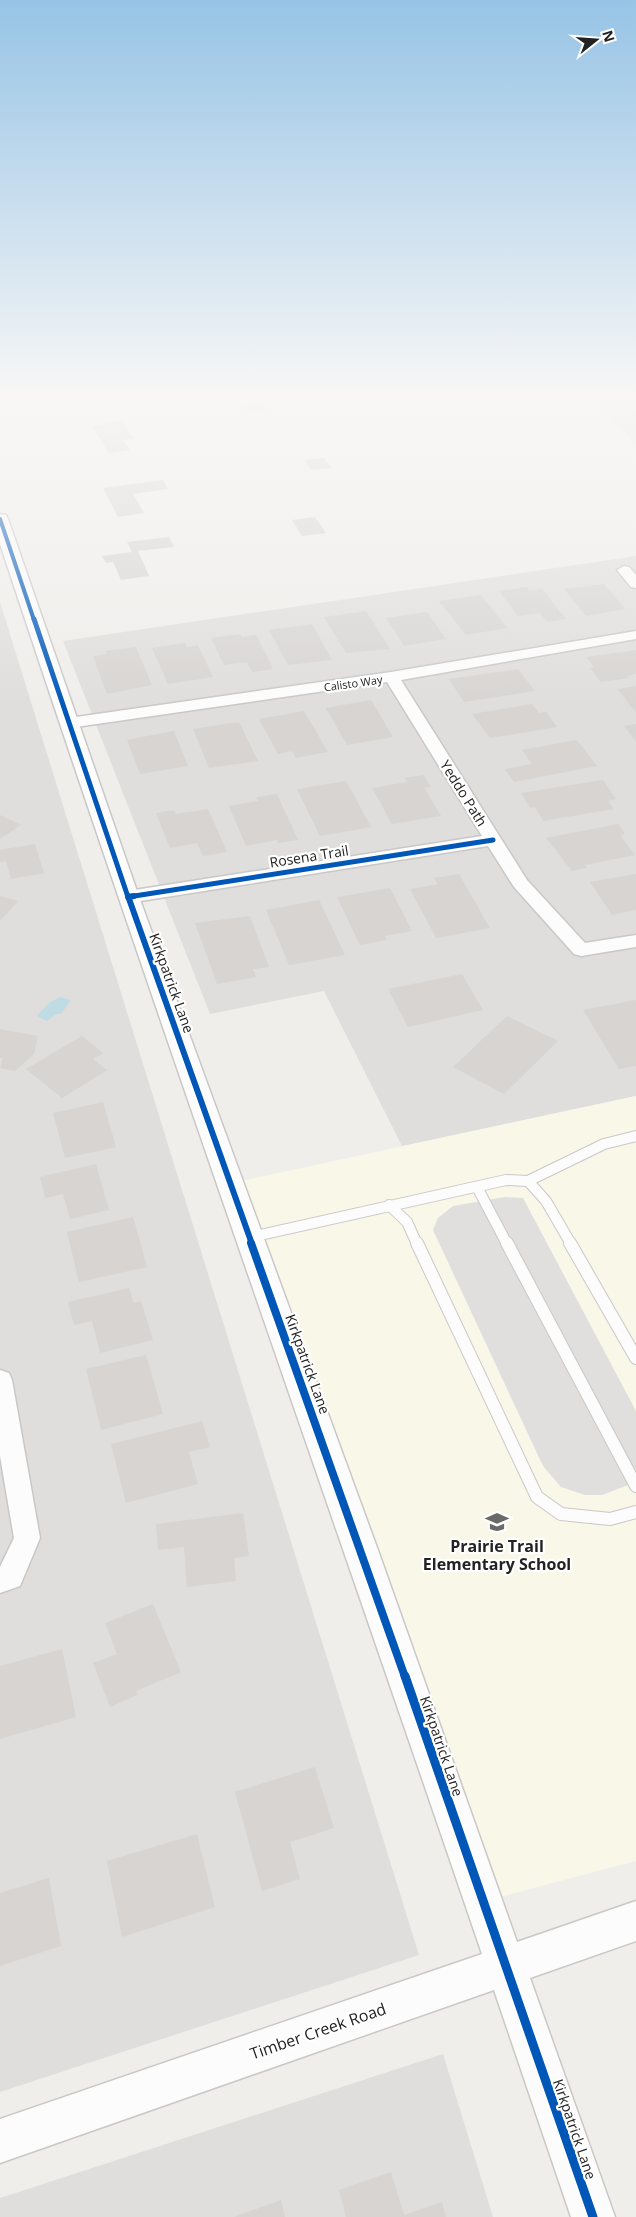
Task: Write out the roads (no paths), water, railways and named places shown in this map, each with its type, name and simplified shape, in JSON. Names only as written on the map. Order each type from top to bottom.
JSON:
[{"type":"street","name":"Kirkpatrick Lane","points":[[0,519],[128,897],[250,1237],[593,2217]]},
{"type":"street","points":[[624,570],[636,584]]},
{"type":"street","name":"Calisto Way","points":[[69,723],[391,677],[636,635]]},
{"type":"street","name":"Yeddo Path","points":[[391,677],[520,883],[581,950],[636,941]]},
{"type":"street","name":"Rosena Trail","points":[[128,897],[493,840]]},
{"type":"street","points":[[0,1380],[27,1538],[10,1577],[0,1580]]},
{"type":"street","name":"Timber Creek Road","points":[[0,2140],[636,1921]]},
{"type":"lane","points":[[250,1237],[506,1180],[528,1180],[604,1144],[636,1136]]},
{"type":"lane","points":[[528,1180],[546,1201],[636,1358]]},
{"type":"lane","points":[[477,1186],[636,1486]]},
{"type":"lane","points":[[389,1205],[408,1222],[537,1497],[561,1514],[610,1519],[636,1512]]},
{"type":"water","points":[[60,997],[71,1000],[61,1014],[56,1014],[47,1021],[37,1016],[49,1003]]},
{"type":"place","name":"Prairie Trail Elementary School","points":[[497,1522]]}]
